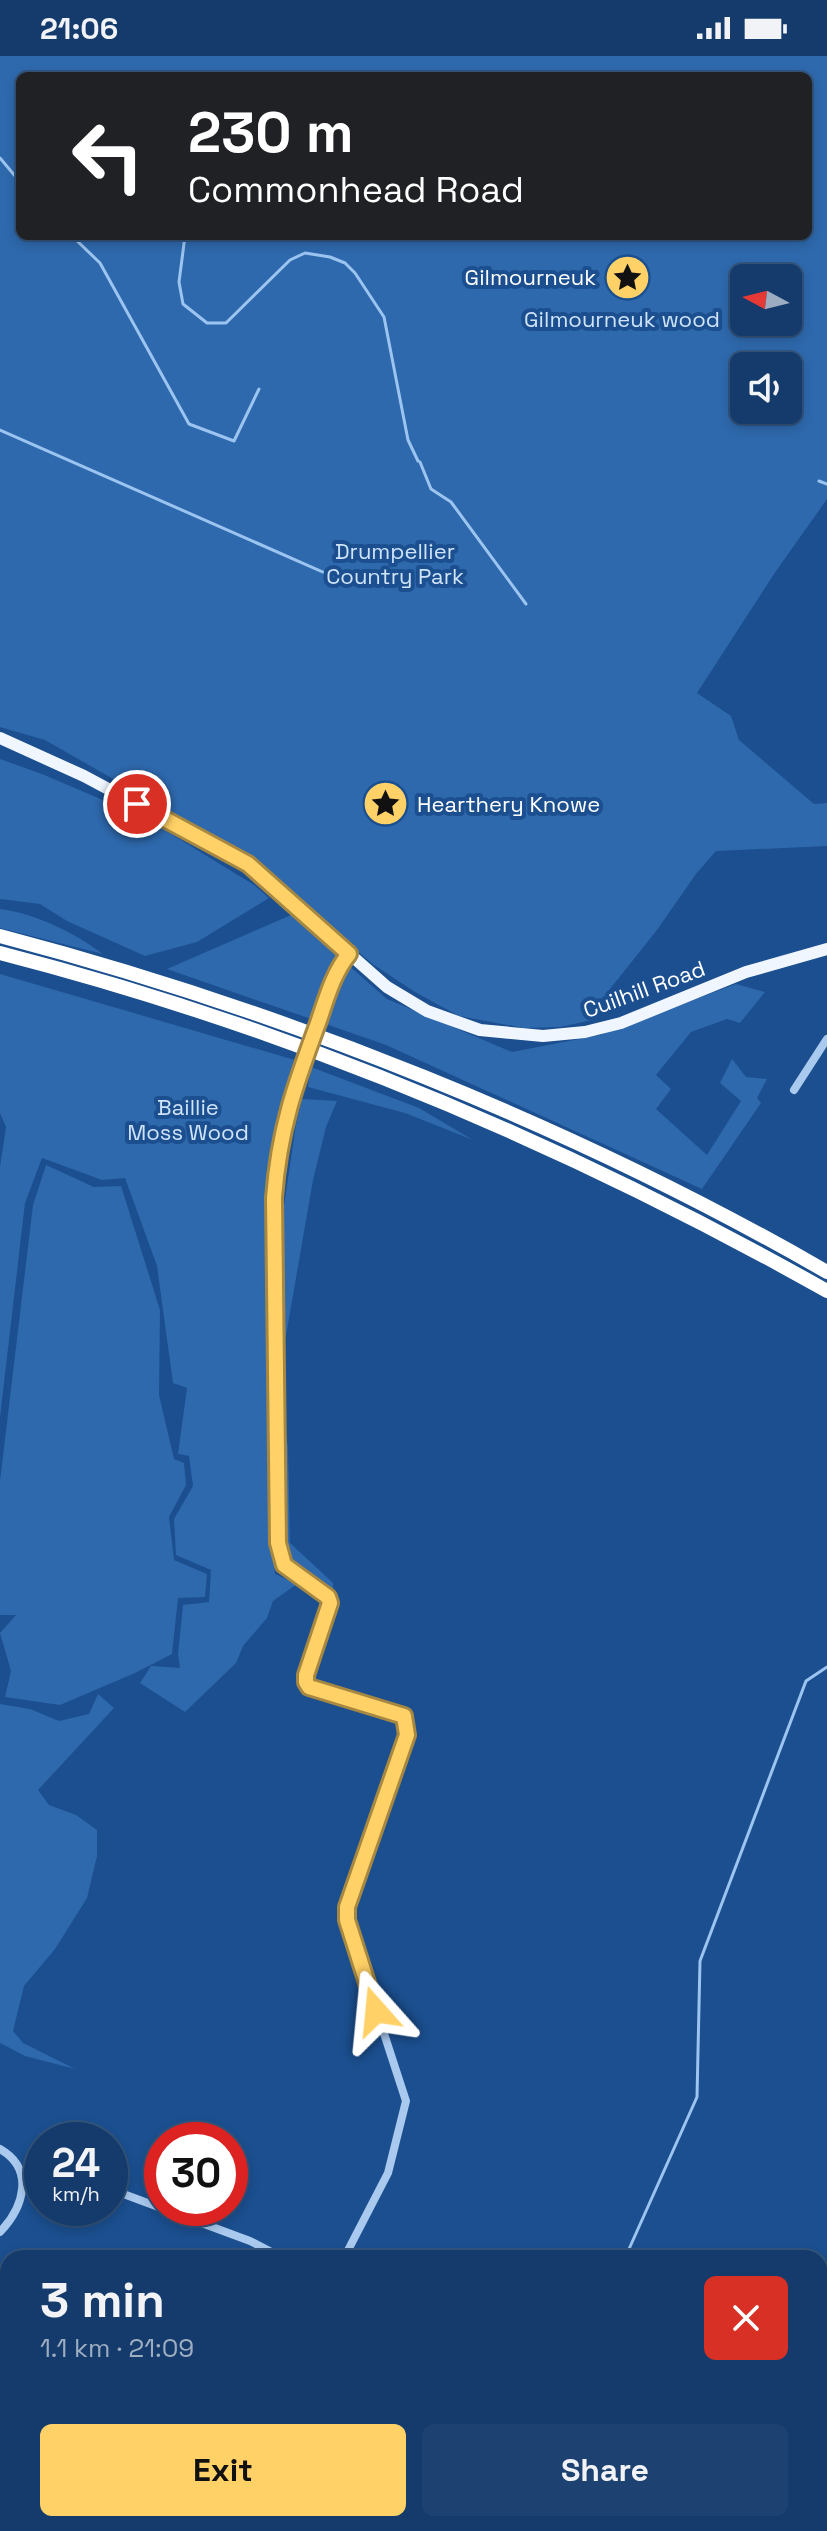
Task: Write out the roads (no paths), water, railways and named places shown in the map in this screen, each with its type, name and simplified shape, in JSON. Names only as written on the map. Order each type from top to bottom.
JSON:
[{"type":"highway","points":[[0,936],[244,1010],[439,1083],[621,1164],[827,1272]]},
{"type":"highway","points":[[0,953],[238,1025],[438,1101],[566,1157],[687,1216],[827,1291]]},
{"type":"main road","name":"Cuilhill Road","points":[[0,738],[84,776],[248,864],[387,987],[440,1017],[480,1030],[543,1036],[585,1032],[621,1023],[746,972],[827,949]]},
{"type":"street","points":[[348,2250],[388,2173],[406,2101],[347,1920],[347,1907],[407,1735],[404,1716],[309,1687],[306,1682],[330,1603],[328,1597],[284,1565],[278,1543],[274,1198],[277,1158],[294,1089],[329,992],[349,954]]},
{"type":"street","points":[[794,1090],[827,1039]]},
{"type":"street","points":[[0,2149],[19,2166],[23,2184],[13,2214],[0,2232]]},
{"type":"street","points":[[128,2196],[267,2250]]},
{"type":"waterway","points":[[0,158],[16,177]]},
{"type":"waterway","points":[[76,240],[100,263],[189,424],[234,441],[259,389]]},
{"type":"waterway","points":[[184,240],[179,282],[183,304],[207,323],[226,323],[290,260],[305,253],[345,263],[384,317],[408,440],[418,461]]},
{"type":"waterway","points":[[0,430],[350,584]]},
{"type":"waterway","points":[[420,462],[431,489],[451,502],[526,604]]},
{"type":"waterway","points":[[819,481],[827,484]]},
{"type":"waterway","points":[[629,2250],[697,2097],[700,1961],[806,1681],[827,1667]]},
{"type":"place","name":"Gilmourneuk","points":[[627,277]]},
{"type":"place","name":"Hearthery Knowe","points":[[386,804]]},
{"type":"park label","name":"Gilmourneuk wood","points":[[622,319]]},
{"type":"park label","name":"Drumpellier Country Park","points":[[395,564]]},
{"type":"park label","name":"Baillie Moss Wood","points":[[188,1120]]}]
